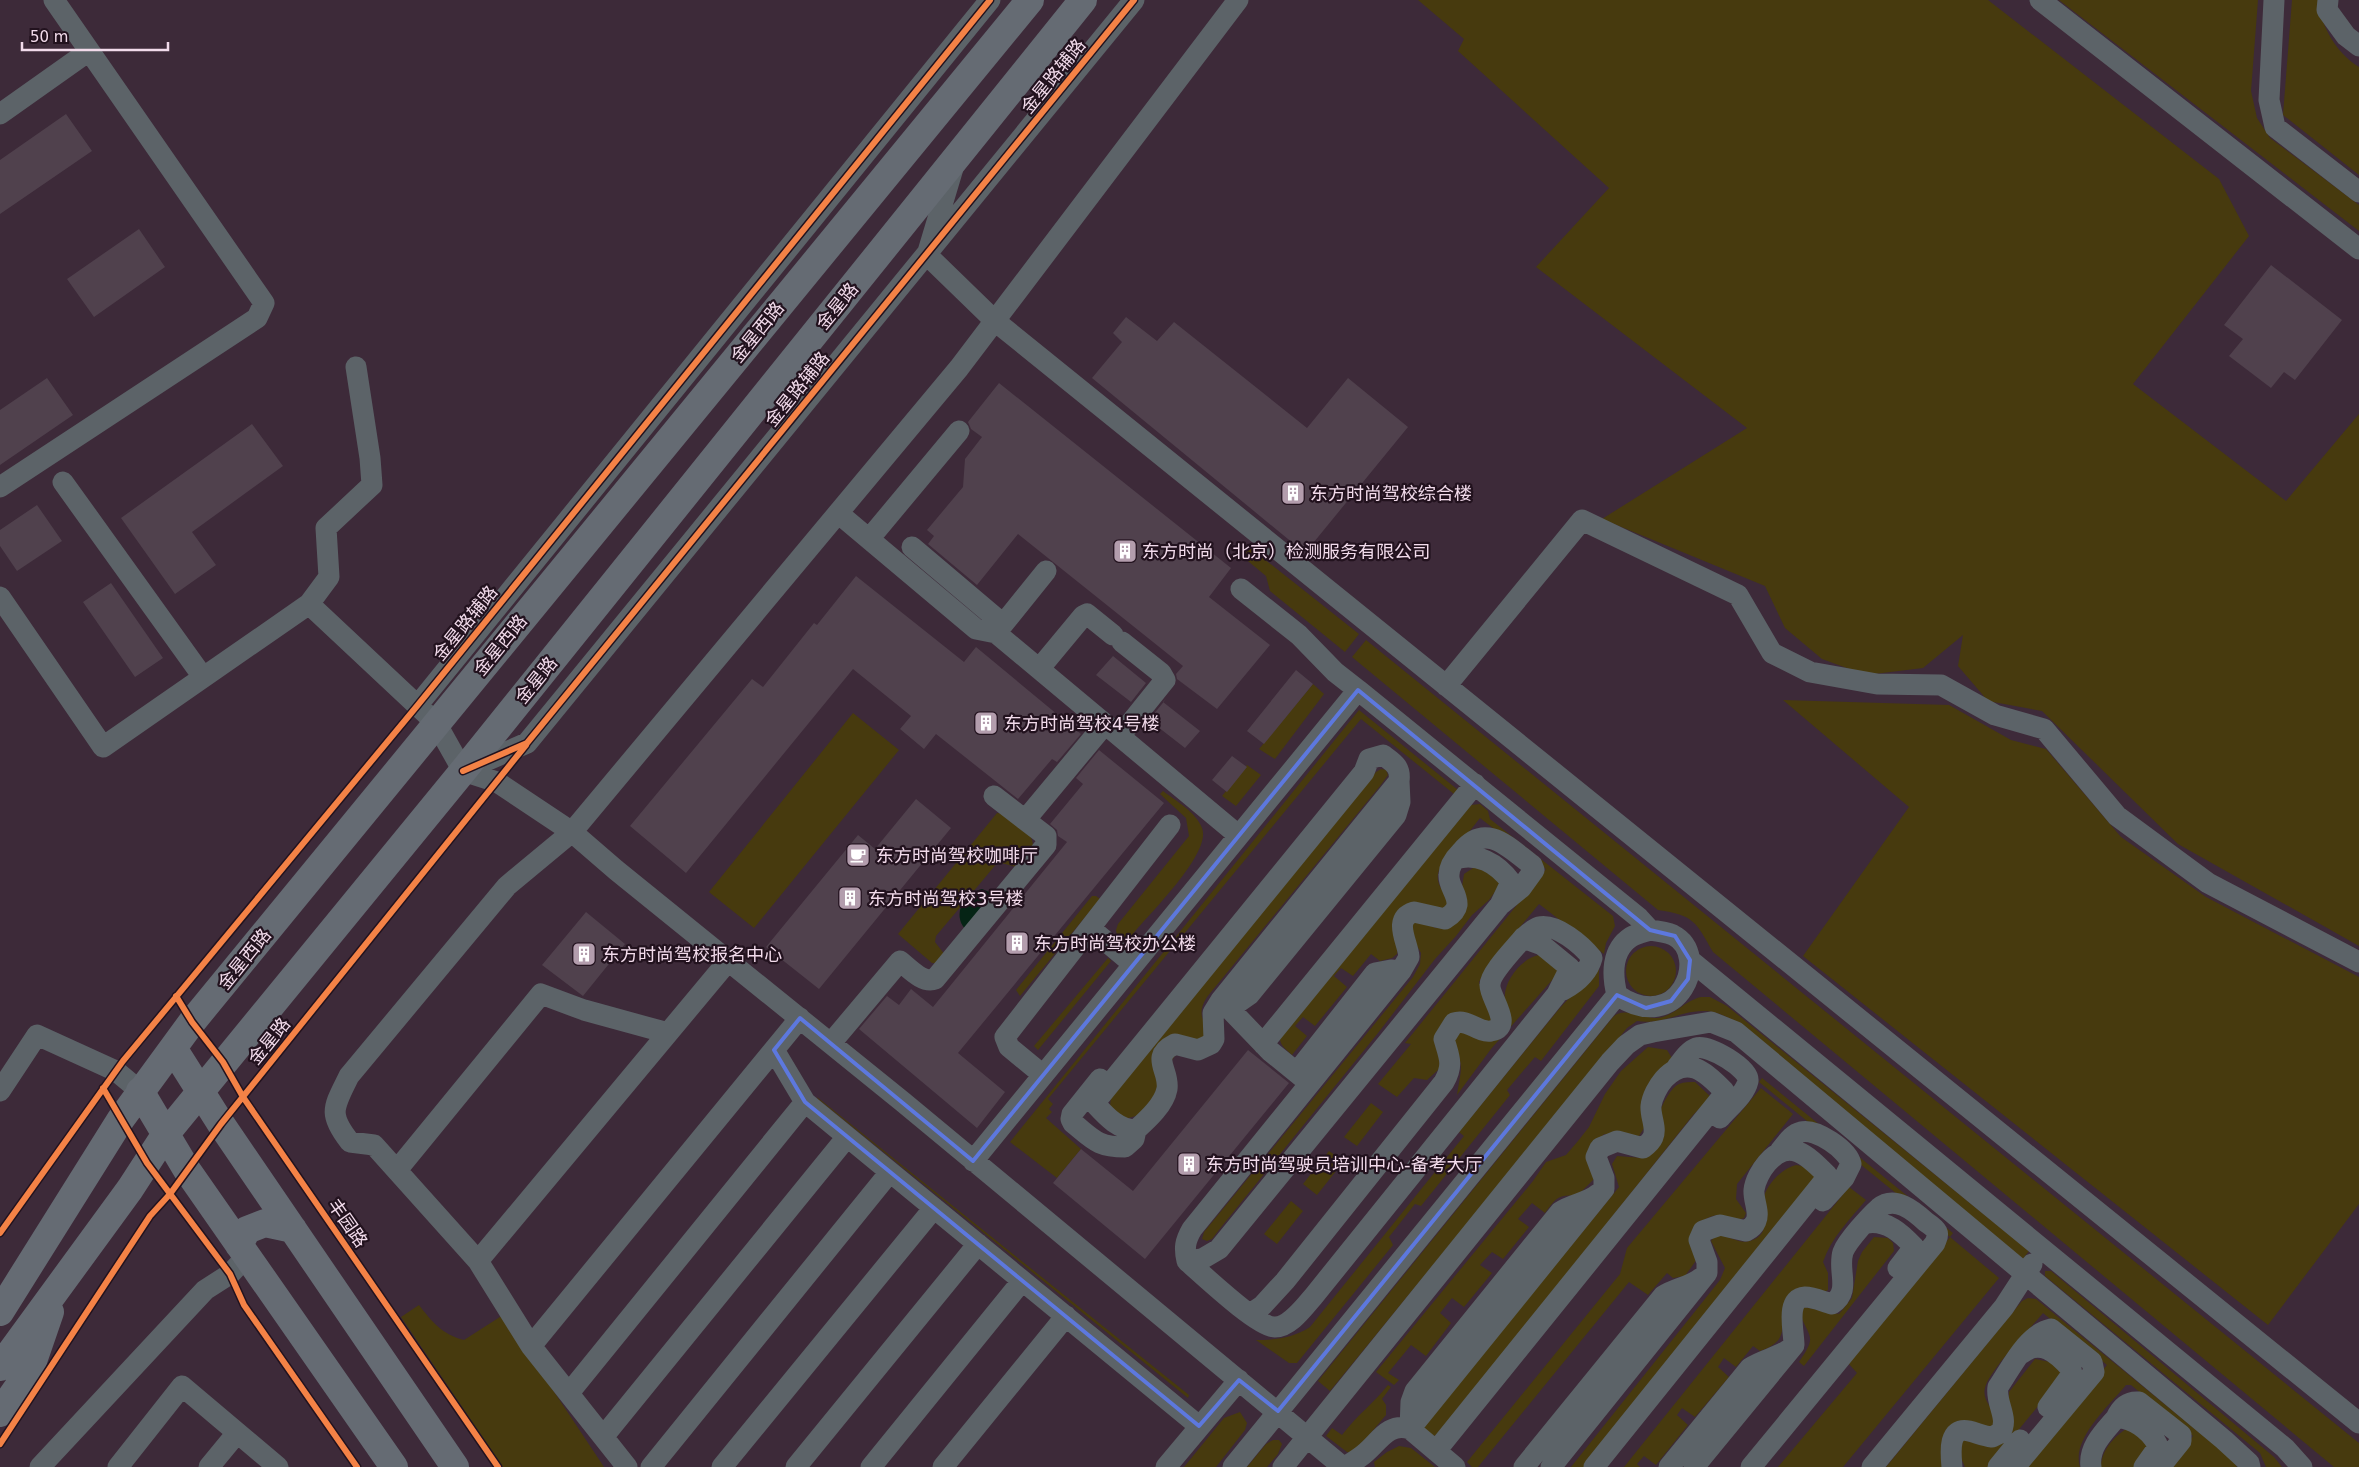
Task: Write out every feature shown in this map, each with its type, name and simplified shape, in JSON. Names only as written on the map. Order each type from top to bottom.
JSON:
[{"type":"main road","name":"金星西路","points":[[0,1312],[140,1090],[427,714],[1030,0]]},
{"type":"main road","name":"金星路","points":[[0,1367],[130,1189],[165,1135],[463,771],[1083,0]]},
{"type":"main road","points":[[173,1048],[200,1092],[454,1467]]},
{"type":"main road","points":[[140,1090],[165,1135],[243,1251],[394,1467]]},
{"type":"main road","points":[[0,1291],[58,1218]]},
{"type":"main road","points":[[243,1251],[247,1230],[265,1223],[293,1229]]},
{"type":"main road","points":[[0,1413],[30,1370],[60,1283]]},
{"type":"street","points":[[0,487],[257,318],[264,302],[54,0]]},
{"type":"street","name":"金星路辅路","points":[[427,714],[990,0]]},
{"type":"street","name":"金星路辅路","points":[[463,771],[527,743],[1134,0]]},
{"type":"street","points":[[626,1467],[531,1346],[478,1262],[374,1145],[350,1142],[336,1124],[335,1103],[349,1076],[507,886],[572,832],[959,368],[1238,0]]},
{"type":"street","points":[[2040,0],[2359,249]]},
{"type":"street","points":[[2274,0],[2268,100],[2275,127],[2359,192]]},
{"type":"street","points":[[2328,0],[2328,10],[2346,36],[2359,46]]},
{"type":"street","points":[[0,114],[89,51]]},
{"type":"street","points":[[956,158],[927,254],[995,320],[2359,1423]]},
{"type":"street","points":[[0,597],[103,747],[309,604],[329,577],[326,528],[372,485],[370,458],[356,367]]},
{"type":"street","points":[[869,540],[959,431]]},
{"type":"street","points":[[63,482],[203,677]]},
{"type":"street","points":[[838,513],[976,629],[999,628],[1046,571]]},
{"type":"street","points":[[1446,686],[1582,520],[1738,595],[1772,653],[1810,672],[1877,684],[1941,685],[1995,715],[2044,730],[2117,816],[2208,883],[2359,962]]},
{"type":"street","points":[[912,547],[999,628],[1039,669],[1238,835]]},
{"type":"street","points":[[1241,589],[1299,635],[1335,672],[1639,918],[1650,930]]},
{"type":"street","points":[[309,604],[427,714],[463,771],[497,782],[572,832],[616,870],[831,1043],[1344,1467],[1365,1454],[1387,1431],[1401,1426],[1410,1429],[1445,1459]]},
{"type":"street","points":[[1026,819],[1112,730],[1166,680],[1161,673],[1087,614],[1087,611],[1039,669]]},
{"type":"street","points":[[973,1161],[1358,690]]},
{"type":"street","points":[[1383,755],[1394,763],[1400,771],[1400,802],[1396,814],[1249,995],[1225,1005],[1213,1013],[1214,1040],[1211,1044],[1198,1050],[1175,1044],[1165,1050],[1161,1060],[1167,1087],[1165,1096],[1145,1122],[1136,1130],[1134,1139],[1125,1147],[1100,1145],[1071,1119],[1076,1108],[1352,770],[1370,758],[1383,755]]},
{"type":"street","points":[[1136,1130],[1121,1127],[1096,1106],[1096,1100],[1364,772],[1370,758]]},
{"type":"street","points":[[1262,1044],[1475,784]]},
{"type":"street","points":[[831,1043],[900,961],[922,978],[931,981],[936,979],[1046,845],[1046,836],[994,796]]},
{"type":"street","points":[[1043,1076],[1009,1046],[1005,1037],[1170,825]]},
{"type":"street","points":[[1187,1261],[1202,1259],[1219,1249],[1500,905],[1521,888],[1532,875],[1534,870],[1532,866],[1499,840],[1487,837],[1476,838],[1464,847],[1454,859],[1449,872],[1449,884],[1457,904],[1452,914],[1445,919],[1428,917],[1421,913],[1409,914],[1405,919],[1402,929],[1409,957],[1402,971],[1386,970],[1375,974],[1304,1078],[1192,1230],[1184,1249],[1187,1261],[1260,1323],[1276,1327],[1296,1316],[1557,994],[1570,968],[1542,945],[1523,938],[1490,979],[1490,992],[1502,1020],[1498,1028],[1491,1031],[1465,1022],[1454,1023],[1444,1039],[1450,1057],[1450,1071],[1444,1082],[1285,1281],[1262,1306],[1250,1314]]},
{"type":"street","points":[[1090,928],[1134,964]]},
{"type":"street","points":[[1690,960],[1688,979],[1681,992],[1671,1001],[1660,1006],[1646,1008],[1630,1004],[1617,995],[1613,982],[1613,968],[1621,947],[1631,937],[1650,930],[1675,936],[1683,945],[1690,960],[2285,1448],[2302,1467]]},
{"type":"street","points":[[478,1262],[729,960]]},
{"type":"street","points":[[397,1170],[541,994],[584,1010],[668,1033]]},
{"type":"street","points":[[1233,1467],[1617,995]]},
{"type":"street","points":[[1225,1005],[1262,1044],[1304,1078]]},
{"type":"street","points":[[531,1346],[800,1018]]},
{"type":"street","points":[[1283,1467],[1610,1062],[1633,1040],[1640,1036],[1711,1022],[1736,1032],[2224,1440],[2249,1462],[2250,1467]]},
{"type":"street","points":[[0,1091],[37,1035],[116,1071],[140,1090]]},
{"type":"street","points":[[1410,1429],[1604,1189],[1604,1178],[1596,1157],[1600,1148],[1617,1142],[1643,1148],[1649,1144],[1654,1136],[1651,1105],[1654,1094],[1662,1081],[1696,1048],[1704,1048],[1724,1055],[1747,1076],[1748,1081],[1740,1094],[1661,1187],[1445,1459]]},
{"type":"street","points":[[774,1050],[806,1102],[1200,1426]]},
{"type":"street","points":[[1445,1459],[1720,1098],[1724,1091],[1702,1072],[1688,1065],[1677,1067]]},
{"type":"street","points":[[569,1393],[806,1102]]},
{"type":"street","points":[[1551,1467],[1707,1273],[1707,1262],[1699,1240],[1703,1231],[1720,1225],[1746,1231],[1753,1227],[1757,1220],[1754,1188],[1766,1164],[1799,1132],[1807,1131],[1827,1139],[1850,1159],[1852,1164],[1844,1178],[1764,1270],[1607,1467]]},
{"type":"street","points":[[604,1437],[847,1137]]},
{"type":"street","points":[[1594,1467],[1824,1181],[1827,1175],[1805,1155],[1792,1149],[1780,1151]]},
{"type":"street","points":[[651,1467],[890,1172]]},
{"type":"street","points":[[1694,1467],[1794,1345],[1794,1324],[1791,1312],[1793,1305],[1799,1298],[1806,1297],[1832,1304],[1839,1299],[1844,1292],[1841,1260],[1844,1249],[1852,1237],[1879,1208],[1886,1204],[1894,1203],[1914,1211],[1937,1231],[1938,1236],[1751,1467]]},
{"type":"street","points":[[722,1467],[934,1208]]},
{"type":"street","points":[[1737,1467],[1914,1247],[1892,1227],[1878,1221],[1867,1223]]},
{"type":"street","points":[[796,1467],[978,1244]]},
{"type":"street","points":[[1872,1467],[2004,1307],[2025,1273],[2043,1250]]},
{"type":"street","points":[[40,1467],[205,1290],[230,1274],[243,1251]]},
{"type":"street","points":[[1524,1467],[1663,1296],[1670,1291],[1695,1283],[1707,1273]]},
{"type":"street","points":[[1856,1467],[1998,1296],[2008,1285],[2025,1273]]},
{"type":"street","points":[[870,1467],[1022,1281]]},
{"type":"street","points":[[943,1467],[1066,1316]]},
{"type":"street","points":[[1952,1467],[1951,1442],[1959,1433],[1968,1430],[1992,1437],[2000,1433],[2004,1420],[1996,1395],[1998,1387],[2021,1354],[2042,1331],[2051,1329],[2095,1366],[2091,1376],[2016,1467]]},
{"type":"street","points":[[1669,1467],[1750,1368],[1757,1363],[1781,1355],[1794,1345]]},
{"type":"street","points":[[1998,1467],[2051,1403],[2072,1374],[2067,1364],[2046,1348],[2033,1346],[2021,1354]]},
{"type":"street","points":[[1166,1467],[1239,1380]]},
{"type":"street","points":[[118,1467],[182,1386],[278,1467]]},
{"type":"street","points":[[2091,1467],[2092,1450],[2116,1418],[2121,1408],[2131,1402],[2139,1402],[2181,1435],[2181,1441],[2160,1467]]},
{"type":"street","points":[[2116,1418],[2125,1417],[2131,1420],[2155,1439],[2156,1450],[2144,1467]]},
{"type":"street","points":[[210,1467],[237,1433]]},
{"type":"highlighted area","points":[[1358,690],[1650,930],[1675,936],[1690,960],[1688,979],[1671,1001],[1646,1008],[1617,995],[1278,1411],[1239,1380],[1199,1426],[805,1102],[774,1050],[800,1018],[973,1161]]},
{"type":"shaded area","points":[[1418,0],[1988,0],[2219,179],[2249,236],[2133,384],[2286,501],[2359,414],[2359,946],[2178,844],[2042,711],[1988,701],[1958,666],[1963,635],[1923,668],[1866,675],[1822,659],[1785,628],[1765,586],[1602,519],[1747,428],[1536,267],[1609,188],[1458,51],[1464,39]]},
{"type":"shaded area","points":[[2059,0],[2258,0],[2251,91],[2257,118],[2270,138],[2359,205],[2359,231]]},
{"type":"shaded area","points":[[2292,0],[2318,0],[2322,19],[2331,38],[2343,54],[2359,67],[2359,175],[2283,115]]},
{"type":"shaded area","points":[[1249,547],[1359,634],[1345,652],[1270,591],[1266,576],[1243,557]]},
{"type":"shaded area","points":[[1366,640],[2359,1443],[2359,1467],[2334,1467],[1713,952],[1693,922],[1679,914],[1658,910],[1352,657]]},
{"type":"shaded area","points":[[1313,684],[1324,694],[1275,759],[1259,749]]},
{"type":"shaded area","points":[[1783,700],[1949,705],[2011,740],[2046,749],[2121,837],[2206,897],[2359,977],[2359,1204],[2268,1325],[1803,956],[1909,807]]},
{"type":"shaded area","points":[[1359,710],[1458,790],[1454,794],[1361,719],[1048,1099],[1053,1104],[1049,1109],[1052,1112],[1046,1118],[1081,1149],[1057,1178],[1010,1142]]},
{"type":"shaded area","points":[[853,713],[899,750],[754,928],[709,892]]},
{"type":"shaded area","points":[[1247,765],[1261,775],[1236,806],[1222,796]]},
{"type":"shaded area","points":[[1381,769],[1386,770],[1388,775],[1380,786],[1207,997],[1202,1013],[1203,1021],[1208,1029],[1201,1042],[1186,1038],[1158,1083],[1155,1095],[1139,1115],[1125,1119],[1110,1107],[1111,1096],[1376,772]]},
{"type":"shaded area","points":[[1163,791],[1195,817],[1202,828],[1203,839],[1189,867],[1165,898],[1129,938],[1117,936],[1118,924],[1189,836],[1186,818],[1160,794]]},
{"type":"shaded area","points":[[1480,804],[1488,811],[1490,819],[1613,916],[1615,926],[1606,943],[1604,954],[1539,904],[1488,966],[1479,982],[1483,998],[1491,1007],[1491,1022],[1463,1015],[1439,1069],[1427,1080],[1414,1078],[1397,1097],[1378,1084],[1411,1044],[1405,1043],[1546,869],[1480,818],[1439,870],[1438,882],[1449,898],[1445,911],[1424,907],[1398,947],[1397,954],[1392,958],[1380,961],[1371,954],[1353,976],[1341,968],[1334,976],[1347,987],[1315,1026],[1303,1017],[1295,1026],[1307,1036],[1292,1055],[1285,1049],[1280,1036],[1471,805]]},
{"type":"shaded area","points":[[997,813],[1009,816],[1021,824],[1032,840],[1033,846],[1016,867],[998,862],[936,936],[935,942],[945,955],[937,963],[932,963],[898,934]]},
{"type":"shaded area","points":[[1476,866],[1502,882],[1489,900],[1472,915],[1435,959],[1378,1033],[1212,1239],[1207,1241],[1202,1239],[1204,1232],[1413,977],[1420,964],[1421,953],[1411,935],[1414,920],[1429,923],[1435,928],[1442,927],[1462,887],[1464,874]]},
{"type":"shaded area","points":[[982,889],[994,894],[965,929],[960,917],[962,905],[970,895]]},
{"type":"shaded area","points":[[1092,896],[1100,899],[1020,996],[1016,990]]},
{"type":"shaded area","points":[[1646,946],[1656,946],[1669,953],[1676,966],[1676,976],[1669,989],[1656,996],[1646,996],[1637,992],[1630,985],[1626,976],[1626,966],[1630,957],[1637,950]]},
{"type":"shaded area","points":[[1539,955],[1561,970],[1491,1049],[1457,1095],[1461,1067],[1459,1056],[1452,1041],[1461,1028],[1478,1037],[1505,1001],[1507,987],[1514,972],[1526,961]]},
{"type":"shaded area","points":[[1108,958],[1111,961],[1038,1050],[1034,1046]]},
{"type":"shaded area","points":[[1599,966],[1599,986],[1541,1061],[1535,1057],[1507,1090],[1510,1095],[1421,1206],[1415,1204],[1389,1237],[1393,1245],[1297,1363],[1289,1363],[1256,1340],[1284,1338],[1310,1327],[1464,1136],[1459,1132],[1559,1009]]},
{"type":"shaded area","points":[[1701,997],[1710,997],[1727,1006],[2029,1251],[2022,1260],[1734,1021],[1720,1014],[1707,1011],[1650,1022],[1637,1021],[1627,1028],[1330,1391],[1318,1381],[1613,1017],[1618,1014],[1628,1013],[1658,1018],[1670,1014]]},
{"type":"shaded area","points":[[1648,1047],[1667,1050],[1672,1058],[1646,1125],[1639,1136],[1621,1138],[1604,1134],[1587,1156],[1595,1178],[1577,1196],[1558,1198],[1545,1213],[1532,1203],[1518,1219],[1529,1227],[1503,1259],[1492,1252],[1480,1265],[1492,1273],[1464,1307],[1452,1298],[1440,1313],[1451,1323],[1426,1356],[1411,1345],[1388,1373],[1399,1380],[1394,1385],[1376,1372],[1533,1181],[1546,1162],[1566,1155],[1578,1141],[1589,1127],[1605,1094],[1621,1071]]},
{"type":"shaded area","points":[[1762,1078],[1953,1233],[1950,1237],[1759,1082]]},
{"type":"shaded area","points":[[1695,1082],[1711,1097],[1693,1115],[1438,1436],[1428,1435],[1422,1429],[1619,1187],[1612,1164],[1617,1156],[1642,1158],[1667,1096],[1679,1084]]},
{"type":"shaded area","points":[[1761,1088],[1793,1114],[1737,1184],[1736,1199],[1746,1213],[1744,1218],[1736,1219],[1714,1216],[1705,1220],[1700,1228],[1698,1256],[1685,1276],[1673,1278],[1667,1273],[1648,1295],[1629,1282],[1478,1467],[1472,1467],[1467,1462],[1620,1274],[1627,1248]]},
{"type":"shaded area","points":[[817,1097],[1189,1395],[1188,1398],[818,1099]]},
{"type":"shaded area","points":[[1371,1103],[1383,1112],[1357,1146],[1344,1137]]},
{"type":"shaded area","points":[[1329,1151],[1344,1161],[1317,1195],[1303,1184]]},
{"type":"shaded area","points":[[1796,1165],[1802,1166],[1817,1177],[1584,1467],[1571,1467],[1720,1280],[1725,1268],[1711,1241],[1714,1237],[1724,1236],[1743,1242],[1760,1236],[1764,1227],[1763,1200],[1767,1189],[1780,1173]]},
{"type":"shaded area","points":[[1849,1187],[1866,1200],[1842,1229],[1826,1253],[1823,1262],[1828,1273],[1828,1290],[1821,1294],[1789,1296],[1785,1304],[1781,1334],[1778,1341],[1760,1351],[1753,1346],[1736,1367],[1724,1358],[1718,1367],[1729,1377],[1695,1417],[1682,1408],[1677,1415],[1688,1425],[1656,1465],[1644,1456],[1637,1464],[1640,1467],[1624,1467]]},
{"type":"shaded area","points":[[1291,1201],[1303,1211],[1277,1244],[1264,1234]]},
{"type":"shaded area","points":[[1874,1237],[1888,1238],[1893,1243],[1894,1251],[1804,1366],[1799,1362],[1808,1347],[1810,1338],[1800,1314],[1804,1307],[1839,1314],[1852,1298],[1858,1261],[1862,1252]]},
{"type":"shaded area","points":[[1950,1237],[1999,1278],[1843,1467],[1778,1467],[1857,1373],[1848,1363]]},
{"type":"shaded area","points":[[2045,1271],[2051,1271],[2274,1457],[2282,1467],[2266,1467],[2260,1453],[2045,1276]]},
{"type":"shaded area","points":[[2028,1298],[2036,1299],[2234,1461],[2237,1467],[2168,1467],[2193,1436],[2131,1385],[2126,1385],[2093,1423],[2086,1434],[2079,1456],[2080,1467],[2023,1467],[2107,1365],[2043,1313],[1988,1380],[1984,1392],[1987,1403],[1996,1416],[1991,1429],[1976,1426],[1943,1467],[1886,1467],[2022,1301]]},
{"type":"shaded area","points":[[419,1305],[438,1327],[450,1335],[464,1340],[503,1315],[604,1467],[503,1467],[401,1317]]},
{"type":"shaded area","points":[[2035,1359],[2050,1362],[2062,1372],[2052,1389],[1988,1467],[1965,1467],[1958,1451],[1964,1440],[1979,1444],[2009,1404],[2009,1392]]},
{"type":"shaded area","points":[[1388,1385],[1391,1387],[1382,1399],[1386,1405],[1386,1415],[1353,1454],[1347,1452],[1326,1436],[1332,1428],[1342,1435]]},
{"type":"shaded area","points":[[1240,1412],[1247,1423],[1245,1430],[1216,1467],[1184,1467],[1224,1418]]},
{"type":"shaded area","points":[[2128,1428],[2149,1444],[2135,1467],[2101,1467],[2103,1455],[2109,1444]]},
{"type":"shaded area","points":[[1273,1440],[1279,1440],[1282,1444],[1278,1454],[1267,1467],[1247,1467],[1266,1444]]},
{"type":"shaded area","points":[[1399,1446],[1411,1448],[1435,1467],[1375,1467],[1374,1462]]},
{"type":"building","points":[[66,114],[92,151],[0,214],[0,160]]},
{"type":"building","points":[[139,229],[165,267],[94,317],[67,279]]},
{"type":"building","points":[[2271,265],[2342,320],[2295,380],[2284,372],[2271,388],[2229,356],[2243,339],[2224,325]]},
{"type":"building","name":"东方时尚驾校综合楼","points":[[1126,317],[1157,341],[1174,322],[1307,428],[1348,378],[1408,427],[1305,553],[1092,378],[1122,342],[1113,333]]},
{"type":"building","points":[[47,378],[73,415],[0,465],[0,410]]},
{"type":"building","name":"东方时尚（北京）检测服务有限公司","points":[[999,383],[1231,568],[1209,597],[1270,645],[1217,709],[1177,679],[1176,674],[1183,666],[1018,534],[977,585],[928,544],[934,536],[927,530],[963,487],[965,459],[982,437],[971,429],[968,422]]},
{"type":"building","points":[[252,424],[283,466],[192,532],[216,565],[175,594],[121,518]]},
{"type":"building","points":[[37,505],[62,541],[17,571],[0,546],[0,530]]},
{"type":"building","name":"东方时尚驾校4号楼","points":[[856,576],[964,662],[976,647],[1081,734],[1057,762],[1052,759],[1018,799],[936,734],[924,749],[900,729],[911,716],[853,669],[686,873],[630,826],[752,679],[763,687],[814,623],[817,625]]},
{"type":"building","points":[[111,583],[163,658],[135,677],[83,602]]},
{"type":"building","points":[[1113,656],[1146,683],[1131,702],[1096,675]]},
{"type":"building","points":[[1296,670],[1313,684],[1264,744],[1247,731]]},
{"type":"building","points":[[1163,702],[1200,731],[1185,748],[1149,720]]},
{"type":"building","name":"东方时尚驾校办公楼","points":[[1099,750],[1164,803],[958,1053],[1005,1092],[977,1128],[859,1029],[887,996],[899,1005],[911,989],[933,1007],[1067,842],[1058,836],[1057,830],[1050,824],[1083,784],[1076,778]]},
{"type":"building","points":[[1232,756],[1247,767],[1227,792],[1212,780]]},
{"type":"building","name":"东方时尚驾校3号楼","points":[[916,799],[951,828],[819,989],[766,947],[858,835],[875,849]]},
{"type":"building","name":"东方时尚驾校报名中心","points":[[586,912],[625,944],[583,996],[542,965]]},
{"type":"building","name":"东方时尚驾驶员培训中心-备考大厅","points":[[1248,1050],[1289,1083],[1145,1259],[1053,1183],[1081,1149],[1133,1191]]},
{"type":"cycle path","points":[[0,1233],[123,1061],[417,706],[990,0]]},
{"type":"cycle path","points":[[463,771],[527,743],[1134,0]]},
{"type":"cycle path","points":[[0,1444],[150,1216],[170,1194],[221,1124],[526,745]]},
{"type":"cycle path","name":"丰园路","points":[[176,996],[192,1022],[223,1062],[243,1097],[498,1467]]},
{"type":"cycle path","points":[[103,1088],[147,1163],[230,1274],[244,1305],[357,1467]]},
{"type":"place","name":"东方时尚驾校综合楼","points":[[1293,493]]},
{"type":"place","name":"东方时尚（北京）检测服务有限公司","points":[[1125,551]]},
{"type":"place","name":"东方时尚驾校4号楼","points":[[986,723]]},
{"type":"place","name":"东方时尚驾校咖啡厅","points":[[858,855]]},
{"type":"place","name":"东方时尚驾校3号楼","points":[[850,898]]},
{"type":"place","name":"东方时尚驾校办公楼","points":[[1017,943]]},
{"type":"place","name":"东方时尚驾校报名中心","points":[[584,954]]},
{"type":"place","name":"东方时尚驾驶员培训中心-备考大厅","points":[[1189,1164]]}]
